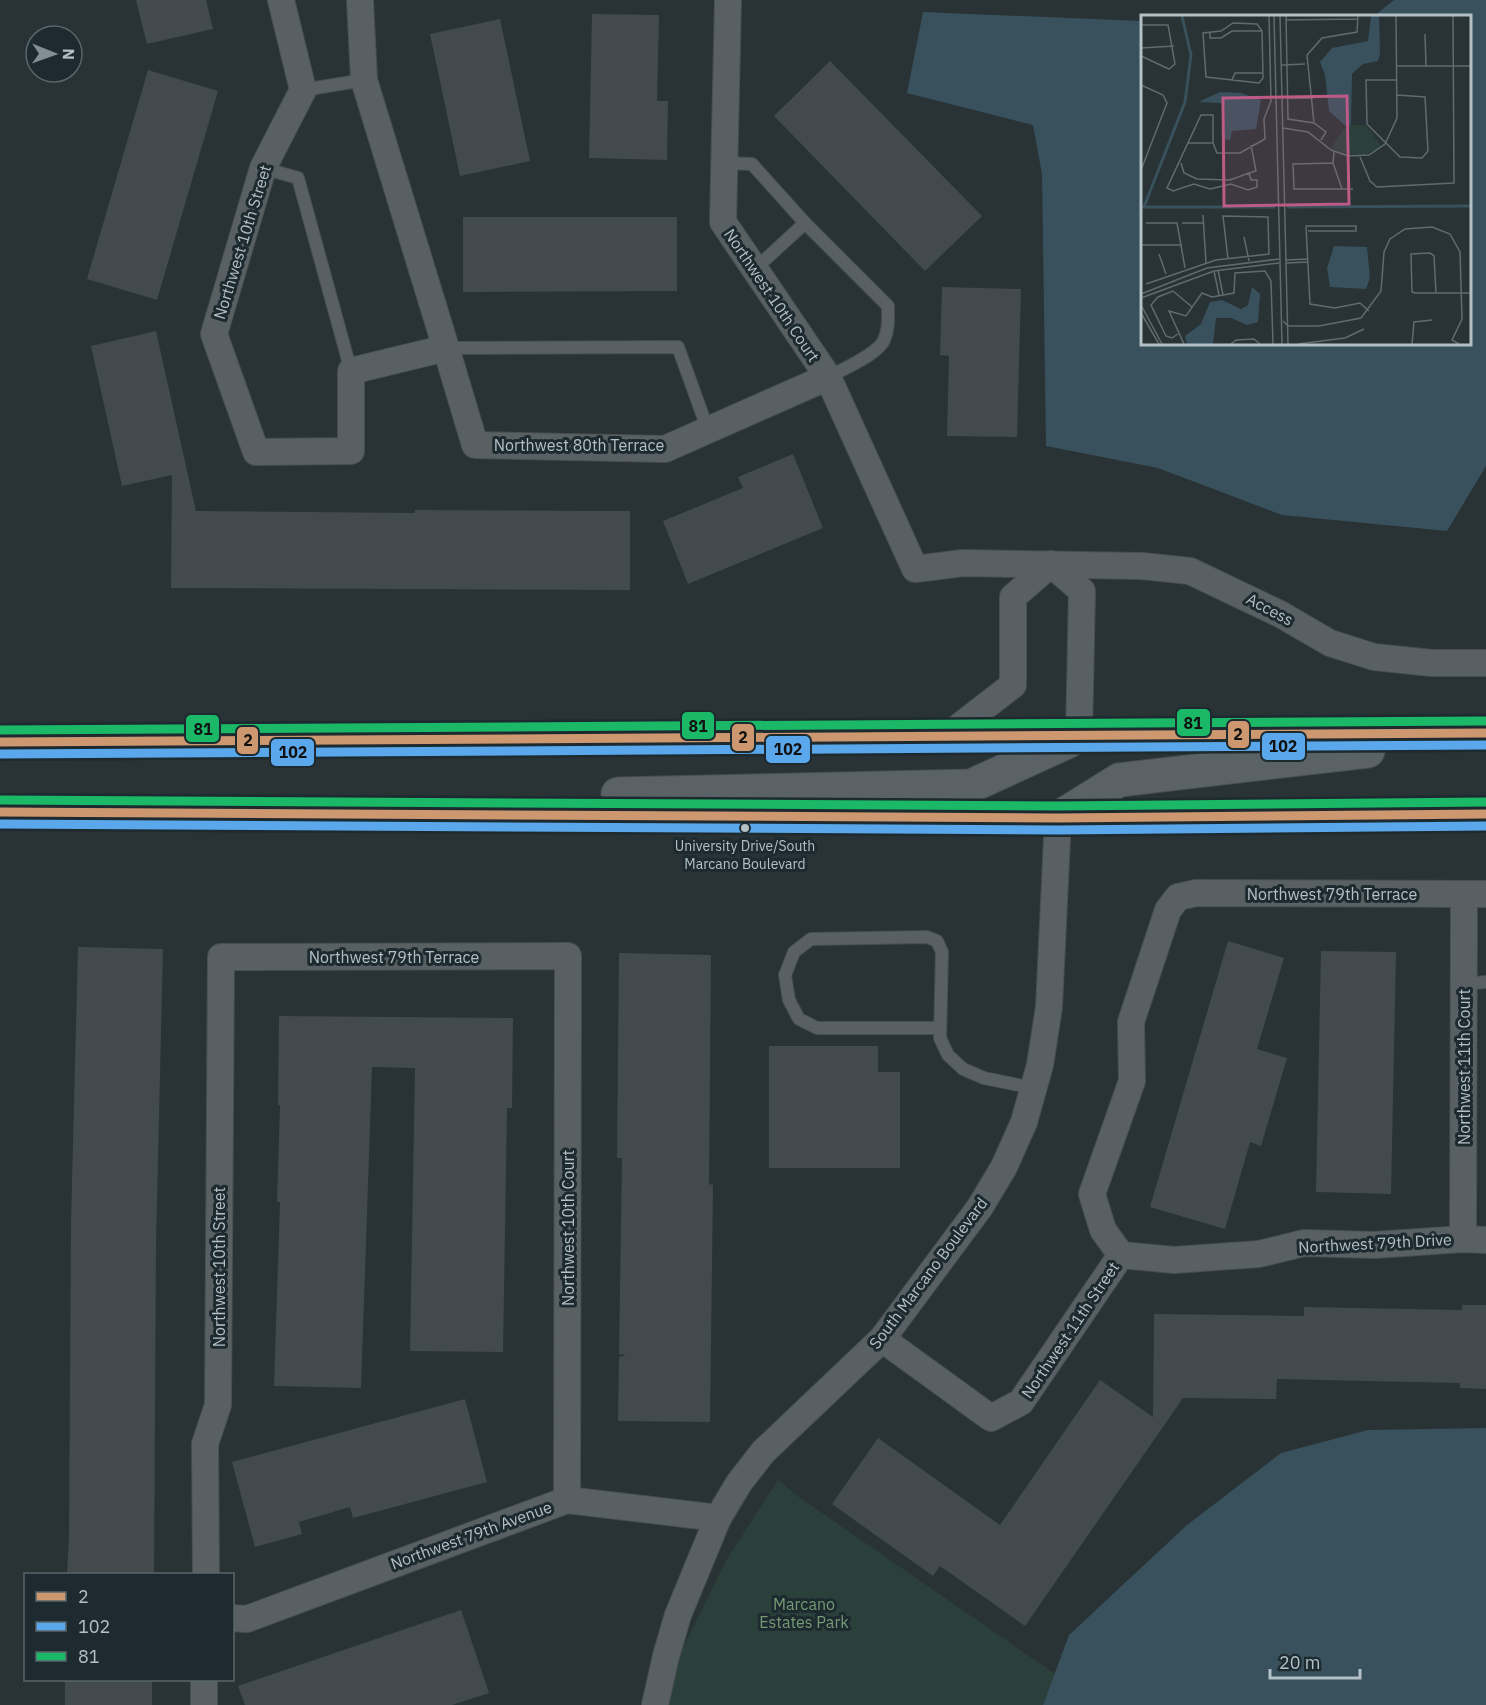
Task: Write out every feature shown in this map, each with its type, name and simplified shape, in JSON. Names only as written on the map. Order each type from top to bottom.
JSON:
[{"type":"main road","points":[[1058,818],[1119,780],[1392,749],[1442,732]]},
{"type":"main road","points":[[0,742],[1486,733]]},
{"type":"main road","points":[[554,815],[569,799],[584,795],[971,786],[1078,736]]},
{"type":"main road","points":[[0,812],[1058,818],[1486,814]]},
{"type":"street","points":[[281,0],[303,90]]},
{"type":"street","points":[[351,370],[446,348],[364,81],[360,0]]},
{"type":"street","name":"Northwest 10th Court","points":[[733,6],[723,222],[828,378],[915,568]]},
{"type":"street","name":"Northwest 10th Street","points":[[303,90],[263,168],[214,334],[256,452],[351,451],[351,370]]},
{"type":"street","name":"Northwest 80th Terrace","points":[[446,348],[475,445],[665,448],[828,378]]},
{"type":"street","name":"Access","points":[[915,568],[963,563],[1142,566],[1190,571],[1271,609],[1330,643],[1374,657],[1432,663],[1486,663]]},
{"type":"street","points":[[947,736],[1013,685],[1013,597],[1051,564],[1082,591],[1078,736]]},
{"type":"street","name":"South Marcano Boulevard","points":[[654,1705],[678,1615],[718,1518],[740,1483],[763,1452],[882,1339],[980,1207],[1004,1167],[1024,1122],[1040,1065],[1049,1007],[1058,818]]},
{"type":"street","name":"Northwest 79th Terrace","points":[[1178,897],[1196,893],[1475,895]]},
{"type":"street","name":"Northwest 11th Court","points":[[1475,895],[1475,1239]]},
{"type":"street","name":"Northwest 11th Street","points":[[882,1339],[991,1418],[1021,1402],[1121,1255],[1103,1230],[1092,1194],[1132,1081],[1131,1022],[1168,910],[1178,897]]},
{"type":"street","name":"Northwest 10th Court","points":[[567,1500],[568,956]]},
{"type":"street","name":"Northwest 79th Terrace","points":[[221,957],[568,956]]},
{"type":"street","name":"Northwest 10th Street","points":[[206,1573],[206,1444],[218,1405],[221,957]]},
{"type":"street","name":"Northwest 79th Drive","points":[[1121,1255],[1174,1260],[1259,1254],[1304,1243],[1374,1245],[1475,1239]]},
{"type":"street","name":"Northwest 79th Avenue","points":[[234,1618],[247,1619],[567,1500],[718,1518]]},
{"type":"street","points":[[204,1681],[204,1705]]},
{"type":"lane","points":[[303,90],[364,81]]},
{"type":"lane","points":[[725,163],[752,164],[805,223],[888,306],[889,322],[884,342],[871,354],[828,378]]},
{"type":"lane","points":[[263,168],[298,178],[351,370]]},
{"type":"lane","points":[[755,269],[805,223]]},
{"type":"lane","points":[[446,348],[678,347],[708,430]]},
{"type":"lane","points":[[940,1028],[817,1028],[799,1019],[789,1000],[785,975],[794,952],[811,939],[927,937],[937,941],[942,952],[940,1038],[948,1055],[963,1069],[984,1078],[1033,1088]]},
{"type":"green space","name":"Marcano Estates Park","points":[[778,1480],[796,1495],[1055,1674],[1043,1705],[669,1705],[674,1666],[727,1559]]},
{"type":"water","points":[[1394,0],[1486,0],[1486,466],[1447,531],[1282,515],[1158,468],[1046,446],[1042,174],[1033,125],[907,93],[923,12],[1141,21],[1141,345],[1471,345],[1471,15],[1375,15]]},
{"type":"water","points":[[1486,1428],[1486,1705],[1043,1705],[1069,1635],[1187,1525],[1281,1453],[1368,1430]]},
{"type":"building","points":[[136,0],[206,0],[213,29],[147,44]]},
{"type":"building","points":[[592,14],[659,15],[657,101],[668,101],[667,160],[589,158]]},
{"type":"building","points":[[500,19],[530,161],[460,176],[430,34]]},
{"type":"building","points":[[830,61],[982,216],[925,271],[774,116]]},
{"type":"building","points":[[148,70],[218,91],[157,300],[87,279]]},
{"type":"building","points":[[463,217],[677,217],[677,291],[463,292]]},
{"type":"building","points":[[942,287],[1021,289],[1017,437],[947,436],[949,356],[940,355]]},
{"type":"building","points":[[156,331],[196,511],[415,513],[415,510],[630,511],[630,590],[171,588],[172,475],[122,486],[91,346]]},
{"type":"building","points":[[793,454],[823,528],[688,584],[663,521],[743,488],[738,477]]},
{"type":"building","points":[[1228,941],[1284,958],[1257,1049],[1287,1058],[1261,1146],[1250,1142],[1225,1229],[1150,1207]]},
{"type":"building","points":[[78,947],[163,949],[156,1243],[154,1573],[67,1573],[71,1222]]},
{"type":"building","points":[[1321,951],[1396,952],[1391,1194],[1316,1192]]},
{"type":"building","points":[[619,953],[711,955],[709,1184],[713,1185],[710,1422],[618,1421],[619,1357],[626,1355],[619,1354],[622,1158],[617,1158]]},
{"type":"building","points":[[279,1016],[513,1018],[512,1108],[507,1108],[503,1352],[410,1351],[415,1068],[372,1067],[361,1388],[274,1386],[280,1202],[277,1202],[280,1105],[278,1105]]},
{"type":"building","points":[[769,1046],[878,1046],[878,1072],[900,1072],[900,1168],[769,1168]]},
{"type":"building","points":[[1462,1305],[1486,1305],[1486,1389],[1460,1388],[1460,1383],[1277,1379],[1276,1399],[1183,1398],[1025,1626],[940,1566],[933,1576],[832,1504],[878,1438],[1000,1525],[1100,1380],[1153,1417],[1154,1314],[1304,1316],[1304,1307],[1462,1310]]},
{"type":"building","points":[[465,1399],[487,1482],[353,1518],[350,1507],[299,1522],[302,1534],[255,1547],[232,1462]]},
{"type":"building","points":[[461,1610],[489,1693],[452,1705],[245,1705],[238,1686]]},
{"type":"building","points":[[65,1681],[152,1681],[152,1705],[65,1705]]},
{"type":"transit line","name":"81","points":[[0,730],[1486,721]]},
{"type":"transit line","name":"2","points":[[0,742],[1486,733]]},
{"type":"transit line","name":"102","points":[[0,754],[1486,745]]},
{"type":"transit line","name":"81","points":[[0,800],[1058,806],[1486,802]]},
{"type":"transit line","name":"2","points":[[0,812],[1058,818],[1486,814]]},
{"type":"transit line","name":"102","points":[[0,824],[1058,830],[1486,826]]},
{"type":"place","name":"University Drive/South Marcano Boulevard","points":[[745,828]]}]
